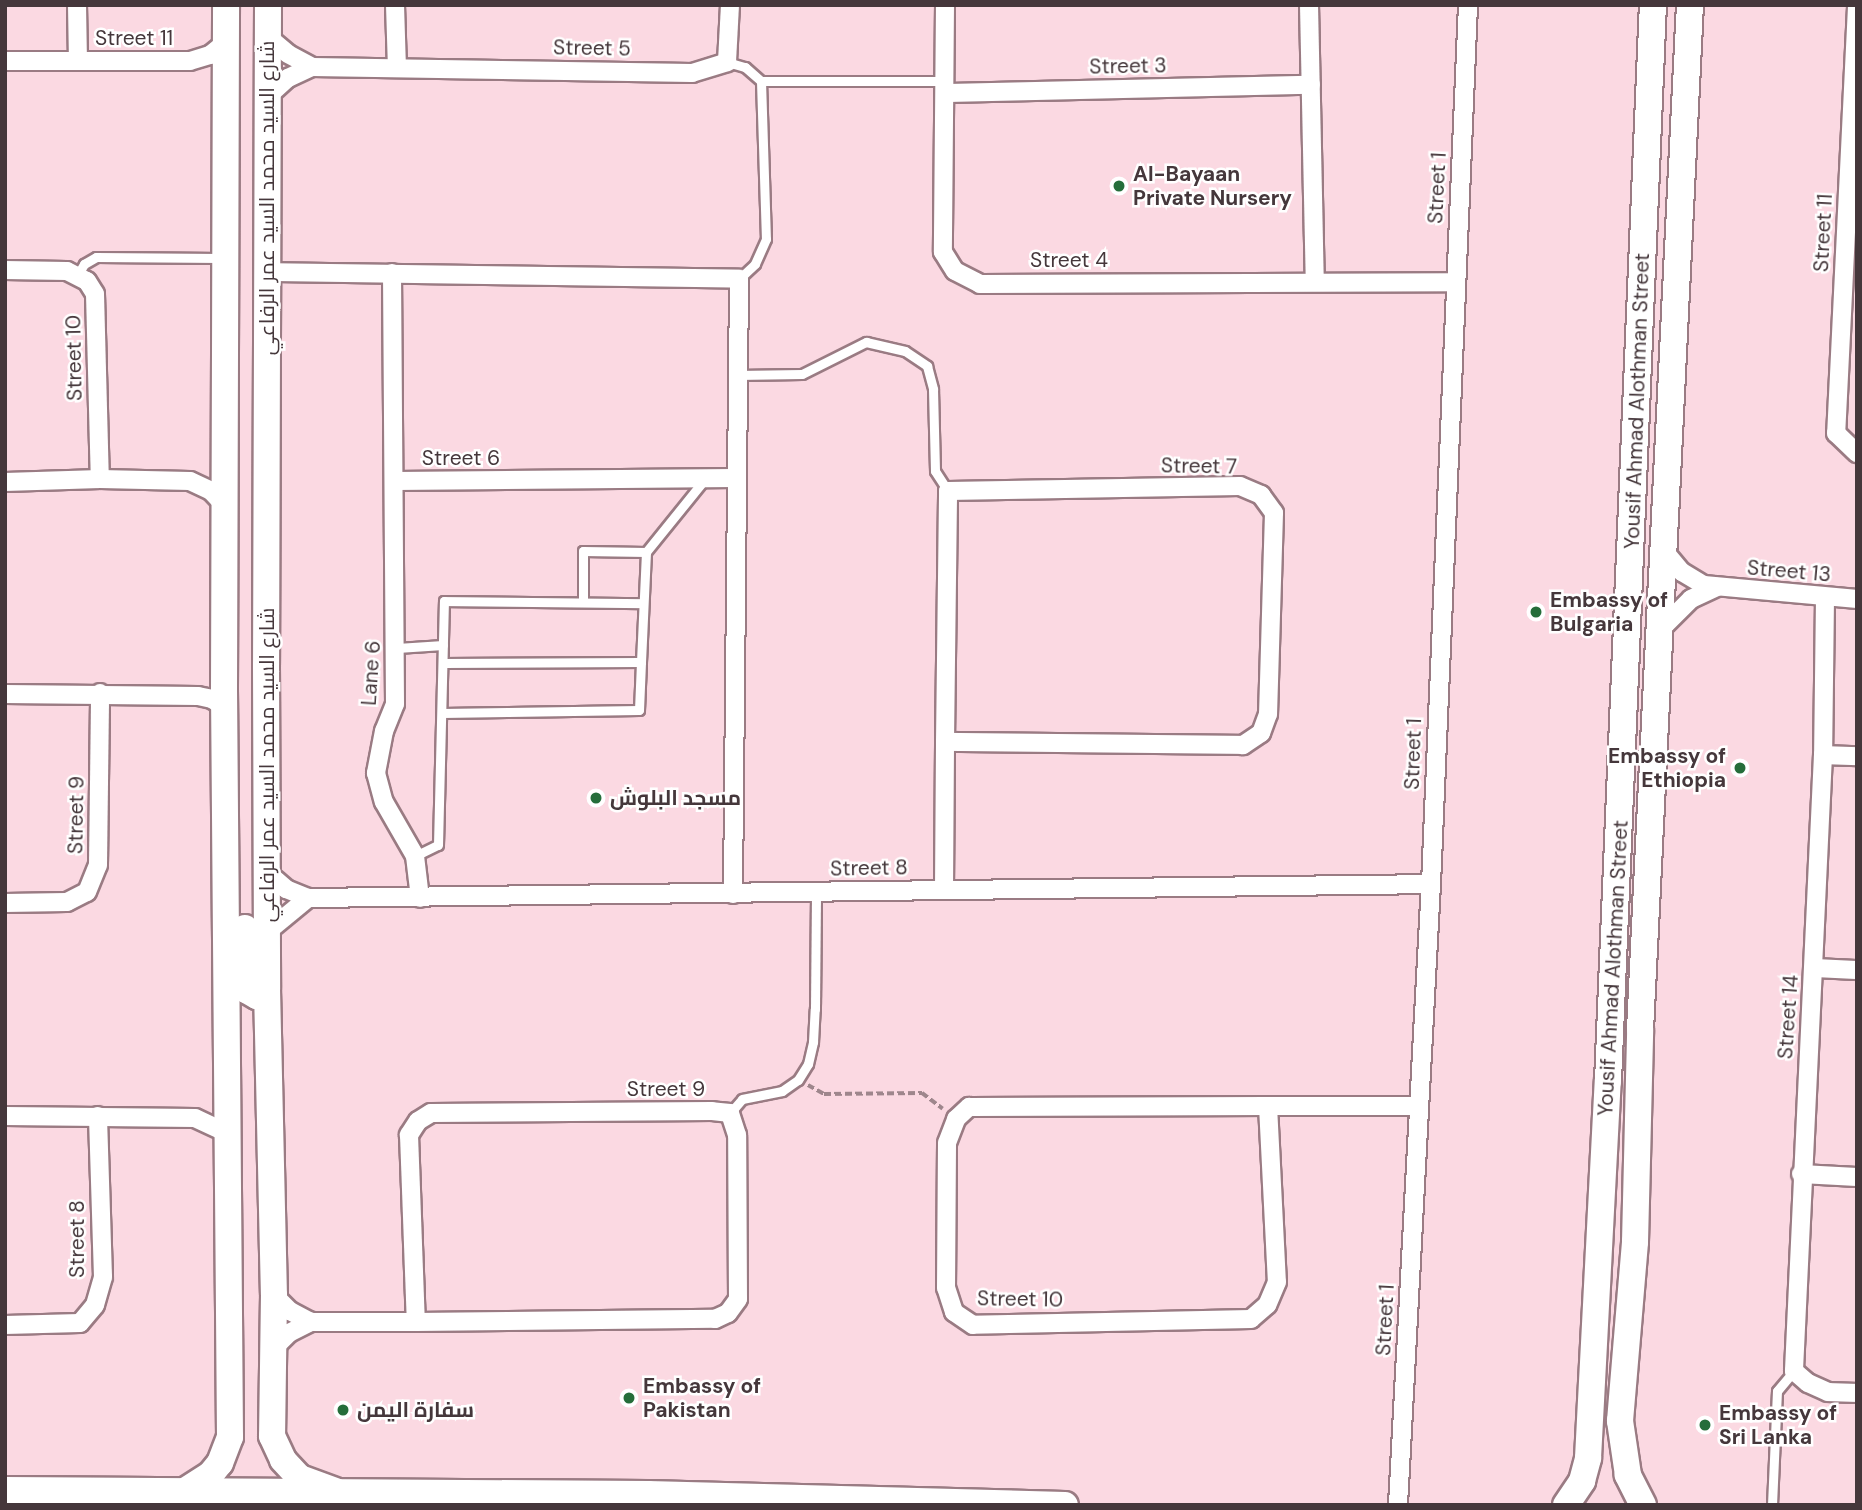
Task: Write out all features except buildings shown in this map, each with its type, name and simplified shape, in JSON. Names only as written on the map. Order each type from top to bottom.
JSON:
[{"type":"street","name":"Street 11","points":[[77,5],[78,61]]},
{"type":"street","name":"شارع السيد محمد السيد عمر الرفاعي","points":[[188,1489],[200,1483],[220,1464],[230,1437],[230,1191],[226,1099],[226,5]]},
{"type":"street","name":"شارع السيد محمد السيد عمر الرفاعي","points":[[268,5],[266,665],[269,874],[267,989],[274,1295],[272,1436],[283,1460],[300,1478],[335,1491]]},
{"type":"street","points":[[395,5],[397,66]]},
{"type":"street","points":[[727,62],[730,5]]},
{"type":"street","name":"Street 4","points":[[945,5],[943,252],[955,271],[980,284],[1456,282]]},
{"type":"street","points":[[1309,5],[1315,281]]},
{"type":"street","name":"Street 1","points":[[1398,1505],[1431,884],[1468,5]]},
{"type":"street","name":"Yousif Ahmad Alothman Street","points":[[1566,1505],[1582,1481],[1588,1458],[1620,813],[1653,5]]},
{"type":"street","name":"Yousif Ahmad Alothman Street","points":[[1643,1505],[1628,1475],[1620,1421],[1636,1242],[1640,1030],[1690,5]]},
{"type":"street","name":"Street 11","points":[[1857,7],[1836,433],[1857,453]]},
{"type":"street","name":"Street 5","points":[[268,37],[288,54],[312,66],[692,73],[727,62]]},
{"type":"street","name":"Street 11","points":[[5,61],[190,61],[210,55],[226,42]]},
{"type":"street","name":"Street 11","points":[[190,61],[209,70],[225,85]]},
{"type":"street","points":[[268,96],[288,78],[312,66]]},
{"type":"street","name":"Street 3","points":[[946,87],[1311,85]]},
{"type":"street","points":[[224,158],[242,195],[242,374],[250,380],[266,370]]},
{"type":"street","points":[[5,270],[66,271],[77,276]]},
{"type":"street","points":[[266,272],[738,279],[733,894]]},
{"type":"street","name":"Street 6","points":[[392,273],[395,481],[735,478]]},
{"type":"street","name":"Street 10","points":[[77,276],[87,281],[95,294],[100,479]]},
{"type":"street","points":[[227,418],[236,408],[246,409],[250,421],[252,631],[266,665]]},
{"type":"street","points":[[190,481],[211,470],[226,451]]},
{"type":"street","points":[[5,482],[100,479],[190,481],[211,491],[226,507]]},
{"type":"street","name":"Lane 6","points":[[395,481],[396,705],[384,731],[376,773],[384,802],[415,856],[420,898]]},
{"type":"street","name":"Street 7","points":[[945,742],[1243,745],[1261,733],[1268,714],[1274,513],[1261,495],[1240,486],[948,491]]},
{"type":"street","points":[[944,889],[948,491]]},
{"type":"street","name":"Street 13","points":[[1665,552],[1692,580],[1717,587],[1857,599]]},
{"type":"street","name":"Street 13","points":[[1661,629],[1691,599],[1717,587]]},
{"type":"street","name":"Street 14","points":[[1794,1371],[1801,1174],[1814,968],[1823,755],[1825,597]]},
{"type":"street","points":[[198,696],[214,687],[225,672]]},
{"type":"street","name":"Street 9","points":[[5,903],[67,902],[87,892],[98,865],[100,693]]},
{"type":"street","points":[[5,694],[198,696],[212,698],[225,707]]},
{"type":"street","points":[[1823,755],[1857,756]]},
{"type":"street","points":[[227,773],[237,779],[244,794],[246,990],[257,996],[267,989]]},
{"type":"street","points":[[1620,813],[1631,846],[1620,1037],[1632,1039],[1640,1030]]},
{"type":"street","name":"Street 8","points":[[269,874],[286,889],[308,898],[1431,884]]},
{"type":"street","points":[[268,931],[308,898]]},
{"type":"street","points":[[1814,968],[1857,970]]},
{"type":"street","points":[[227,1041],[238,1032],[246,1035],[250,1041],[254,1181],[271,1211]]},
{"type":"street","points":[[1608,1081],[1618,1078],[1627,1091],[1624,1216],[1627,1234],[1636,1242]]},
{"type":"street","points":[[5,1116],[195,1118],[212,1111],[226,1099]]},
{"type":"street","name":"Street 10","points":[[956,1119],[947,1143],[946,1288],[954,1312],[973,1325],[1251,1319],[1267,1306],[1277,1282],[1268,1106]]},
{"type":"street","points":[[956,1119],[969,1107],[1419,1106]]},
{"type":"street","name":"Street 9","points":[[311,1322],[416,1322],[715,1319],[728,1313],[738,1298],[737,1135],[730,1114],[712,1111],[431,1113],[418,1121],[409,1135],[416,1322]]},
{"type":"street","name":"Street 8","points":[[5,1325],[80,1323],[95,1305],[103,1277],[98,1116]]},
{"type":"street","points":[[195,1118],[227,1133]]},
{"type":"street","points":[[1801,1174],[1857,1177]]},
{"type":"street","points":[[230,1191],[241,1208],[248,1230],[247,1392],[258,1399],[264,1398],[272,1388]]},
{"type":"street","points":[[1597,1282],[1606,1291],[1609,1300],[1603,1420],[1611,1428],[1620,1421]]},
{"type":"street","points":[[274,1295],[290,1311],[311,1322]]},
{"type":"street","points":[[272,1350],[289,1333],[311,1322]]},
{"type":"street","points":[[1794,1371],[1808,1383],[1828,1392],[1857,1393]]},
{"type":"street","points":[[10,1491],[188,1489],[652,1499],[760,1497],[1065,1505]]},
{"type":"street","points":[[712,1505],[760,1497]]},
{"type":"lane","points":[[727,62],[745,67],[761,81],[946,87]]},
{"type":"lane","points":[[738,279],[755,264],[766,239],[761,81]]},
{"type":"lane","points":[[77,276],[84,264],[96,257],[225,258]]},
{"type":"lane","points":[[737,375],[802,374],[866,342],[905,351],[927,366],[933,389],[935,471],[948,491]]},
{"type":"lane","points":[[442,713],[639,710],[646,552],[705,479]]},
{"type":"lane","points":[[583,602],[583,551],[646,552]]},
{"type":"lane","points":[[415,856],[438,845],[444,601],[643,603]]},
{"type":"lane","points":[[397,648],[443,645]]},
{"type":"lane","points":[[443,663],[641,662]]},
{"type":"lane","points":[[730,1114],[742,1099],[782,1091],[798,1080],[808,1065],[813,1042],[816,892]]},
{"type":"lane","points":[[1772,1505],[1776,1391],[1794,1371]]},
{"type":"path","points":[[798,1080],[824,1094],[922,1093],[956,1119]]},
{"type":"place","name":"Al-Bayaan Private Nursery","points":[[1119,186]]},
{"type":"place","name":"Embassy of Bulgaria","points":[[1536,612]]},
{"type":"place","name":"Embassy of Ethiopia","points":[[1740,768]]},
{"type":"place","name":"مسجد البلوش","points":[[596,798]]},
{"type":"place","name":"Embassy of Pakistan","points":[[629,1398]]},
{"type":"place","name":"سفارة اليمن","points":[[343,1410]]},
{"type":"place","name":"Embassy of Sri Lanka","points":[[1705,1425]]}]
